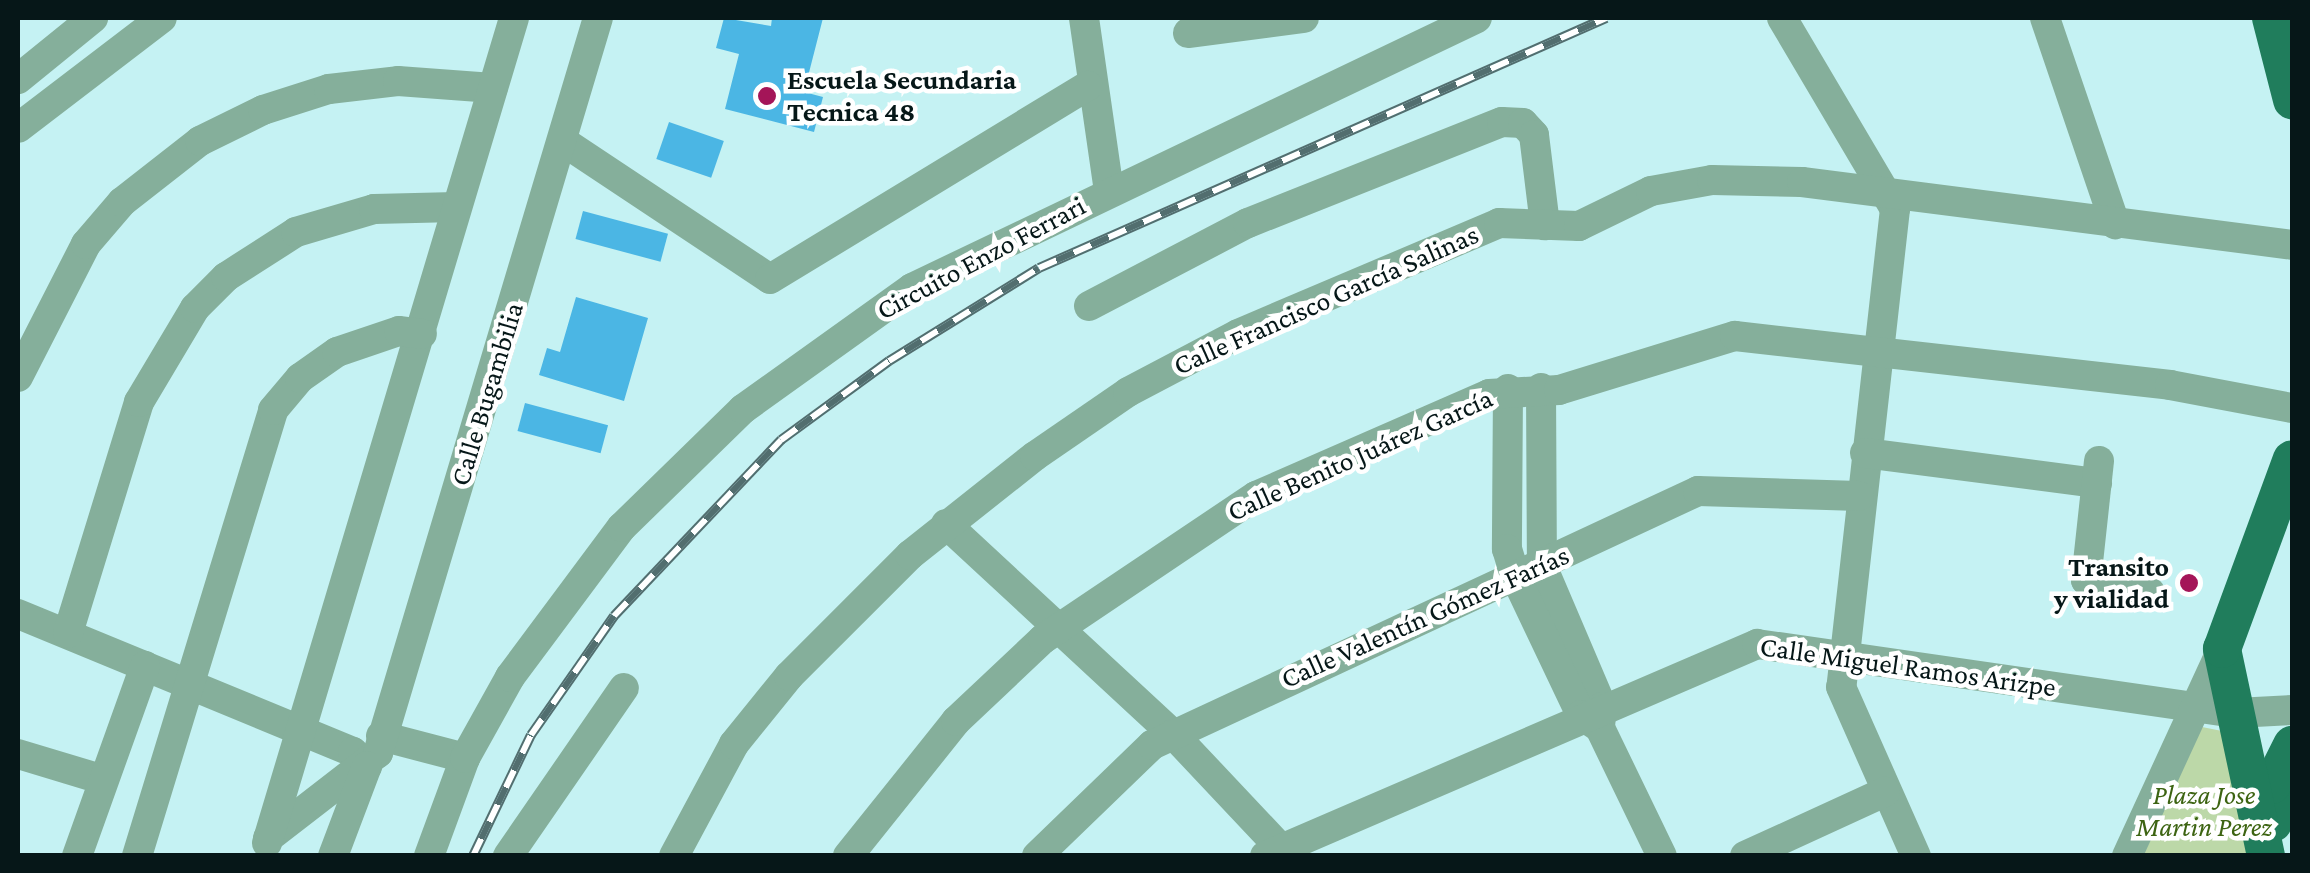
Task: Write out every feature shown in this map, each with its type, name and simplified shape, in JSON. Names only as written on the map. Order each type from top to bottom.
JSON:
[{"type":"main road","points":[[2271,18],[2292,100]]},
{"type":"main road","points":[[2271,853],[2222,649],[2292,459]]},
{"type":"main road","points":[[2271,853],[2272,786],[2292,745]]},
{"type":"street","points":[[21,68],[92,18]]},
{"type":"street","points":[[18,128],[162,18]]},
{"type":"street","points":[[266,847],[514,18]]},
{"type":"street","name":"Calle Bugambilia","points":[[333,856],[381,736],[564,142],[598,18]]},
{"type":"street","points":[[1084,18],[1088,86],[1109,192]]},
{"type":"street","points":[[1188,33],[1304,18]]},
{"type":"street","name":"Circuito Enzo Ferrari","points":[[430,856],[465,758],[510,678],[674,469],[820,349],[912,288],[1438,24],[1477,18]]},
{"type":"street","points":[[1782,18],[1895,209],[1840,654],[1840,687],[1916,856]]},
{"type":"street","points":[[2045,18],[2115,224]]},
{"type":"street","points":[[18,378],[48,306],[86,244],[122,202],[200,142],[263,110],[330,90],[398,81],[493,88]]},
{"type":"street","points":[[564,142],[770,279],[1088,86]]},
{"type":"street","points":[[1089,306],[1248,222],[1502,122],[1523,123],[1534,135],[1545,225]]},
{"type":"street","name":"Calle Francisco García Salinas","points":[[674,856],[734,744],[789,676],[946,524],[1128,392],[1238,334],[1499,223],[1579,226],[1651,191],[1712,180],[1884,191],[2292,245]]},
{"type":"street","points":[[68,633],[139,402],[194,308],[226,277],[296,232],[374,209],[456,207]]},
{"type":"street","points":[[137,856],[246,481],[284,394],[337,352],[399,331],[422,334]]},
{"type":"street","name":"Calle Benito Juárez García","points":[[848,856],[956,721],[1060,630],[1256,496],[1508,389],[1559,390],[1712,337],[1880,350],[2292,408]]},
{"type":"street","points":[[1528,571],[1541,388]]},
{"type":"street","points":[[1508,389],[1507,549],[1528,571],[1662,856]]},
{"type":"street","points":[[1865,454],[2098,472],[2086,580],[2150,592]]},
{"type":"street","name":"Calle Valentín Gómez Farías","points":[[1037,856],[1173,734],[1698,491],[1859,496]]},
{"type":"street","points":[[946,524],[1173,734],[1279,852]]},
{"type":"street","points":[[18,614],[302,730],[367,766],[266,847]]},
{"type":"street","name":"Calle Miguel Ramos Arizpe","points":[[1279,852],[1595,717],[1737,648],[1771,644],[2236,713],[2292,710]]},
{"type":"street","points":[[2126,856],[2190,706],[2222,649]]},
{"type":"street","points":[[77,856],[101,779],[145,666]]},
{"type":"street","points":[[508,856],[624,688]]},
{"type":"street","points":[[381,736],[465,758]]},
{"type":"street","points":[[23,753],[101,779]]},
{"type":"street","points":[[1744,856],[1885,792]]},
{"type":"green space","name":"Plaza Jose Martin Perez","points":[[2202,727],[2227,732],[2255,856],[2143,856]]},
{"type":"building","points":[[724,18],[771,26],[772,18],[823,18],[804,92],[823,97],[814,132],[725,109],[739,54],[716,48]]},
{"type":"building","points":[[669,122],[724,141],[711,178],[656,159]]},
{"type":"building","points":[[583,211],[668,234],[660,262],[575,239]]},
{"type":"building","points":[[576,297],[648,318],[624,401],[539,375],[547,348],[560,352]]},
{"type":"building","points":[[525,403],[608,425],[601,453],[517,431]]},
{"type":"railway","points":[[473,856],[531,735],[614,616],[781,440],[889,361],[1039,268],[1606,18]]},
{"type":"place","name":"Escuela Secundaria Tecnica 48","points":[[767,96]]},
{"type":"place","name":"Transito y vialidad","points":[[2189,583]]}]
